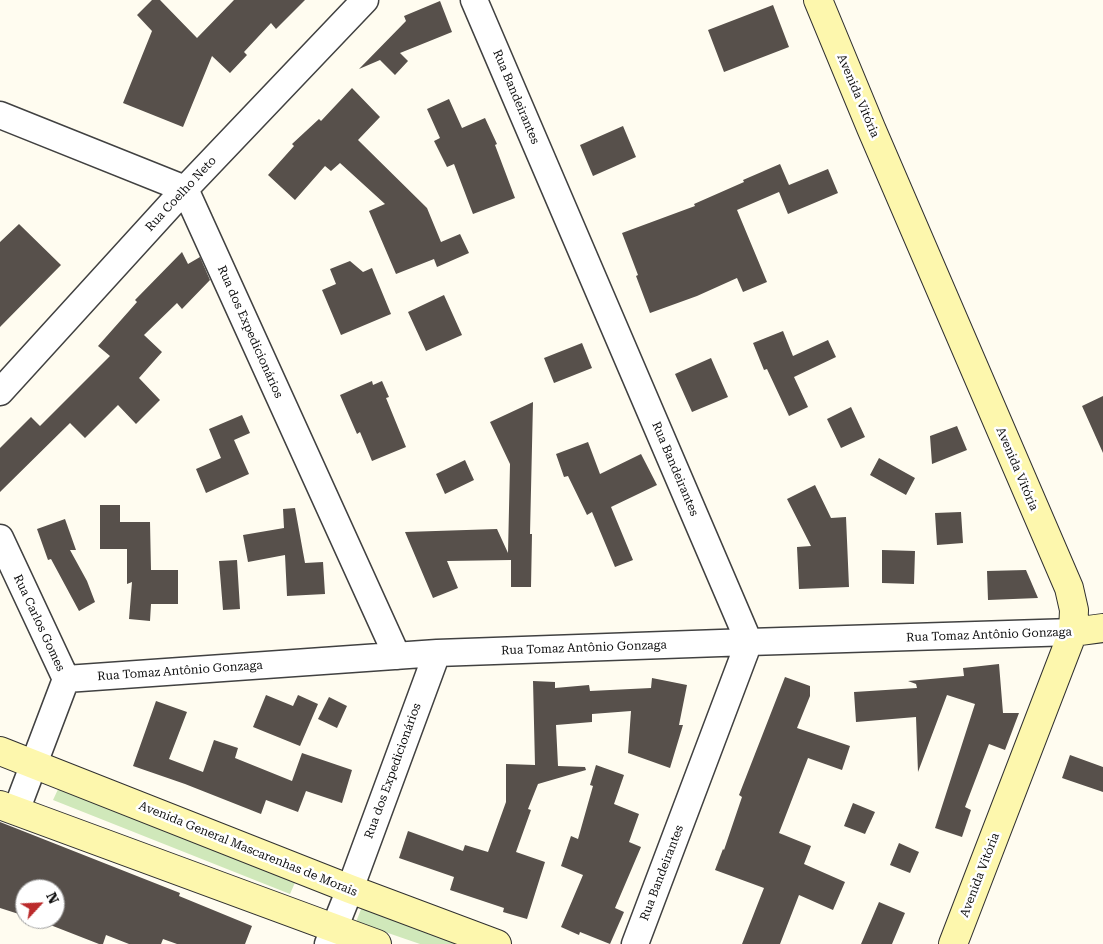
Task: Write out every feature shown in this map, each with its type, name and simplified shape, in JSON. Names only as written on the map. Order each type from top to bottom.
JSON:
[{"type":"street","name":"Rua Coelho Neto","points":[[0,392],[185,189],[365,0]]},
{"type":"street","name":"Rua Bandeirantes","points":[[474,0],[749,642],[635,944]]},
{"type":"street","name":"Avenida Vitória","points":[[818,0],[874,137],[1069,588],[1074,610],[1074,632],[953,944]]},
{"type":"street","points":[[0,115],[185,189]]},
{"type":"street","name":"Rua dos Expedicionários","points":[[185,189],[397,656]]},
{"type":"street","name":"Rua Carlos Gomes","points":[[0,538],[66,679],[34,764],[8,808]]},
{"type":"street","name":"Rua Tomaz Antônio Gonzaga","points":[[66,679],[437,654],[1074,632],[1103,628]]},
{"type":"street","name":"Rua dos Expedicionários","points":[[331,936],[437,654]]},
{"type":"street","name":"Avenida General Mascarenhas de Morais","points":[[0,751],[350,889],[496,944]]},
{"type":"street","points":[[8,808],[331,936],[377,944]]},
{"type":"green space","points":[[61,783],[297,878],[290,894],[53,800]]},
{"type":"green space","points":[[363,904],[473,944],[420,944],[356,922]]},
{"type":"building","points":[[152,0],[160,0],[197,38],[234,0],[305,0],[276,29],[271,23],[244,52],[247,55],[230,73],[212,56],[183,127],[123,103],[152,31],[137,15]]},
{"type":"building","points":[[440,1],[452,32],[400,53],[408,61],[395,75],[380,60],[359,69],[406,21],[404,16]]},
{"type":"building","points":[[773,5],[789,47],[724,72],[708,30]]},
{"type":"building","points":[[352,88],[380,117],[358,140],[427,208],[441,242],[460,234],[469,253],[437,267],[434,259],[396,274],[369,211],[385,204],[340,163],[331,171],[325,166],[295,200],[268,175],[294,146],[292,144],[319,119],[321,121]]},
{"type":"building","points":[[449,99],[462,128],[485,118],[497,144],[495,145],[515,198],[473,214],[454,164],[447,167],[434,141],[440,138],[427,109]]},
{"type":"building","points":[[623,126],[636,157],[593,176],[580,145]]},
{"type":"building","points":[[780,164],[789,185],[828,169],[838,193],[788,214],[779,192],[737,210],[767,282],[743,292],[737,278],[697,296],[650,313],[622,233],[695,206],[694,204]]},
{"type":"building","points":[[19,224],[61,265],[0,327],[0,242]]},
{"type":"building","points":[[182,252],[188,264],[200,257],[210,280],[182,309],[177,303],[144,335],[162,352],[139,378],[160,400],[136,424],[118,405],[85,438],[70,423],[0,492],[0,448],[31,417],[40,426],[110,356],[98,346],[137,302],[135,300]]},
{"type":"building","points":[[350,261],[363,272],[372,268],[391,314],[341,335],[322,290],[336,284],[330,269]]},
{"type":"building","points":[[444,295],[462,335],[426,351],[408,312]]},
{"type":"building","points":[[783,331],[793,356],[828,340],[836,357],[794,377],[808,407],[789,416],[767,369],[764,370],[753,343]]},
{"type":"building","points":[[582,343],[592,368],[554,383],[544,358]]},
{"type":"building","points":[[711,358],[728,397],[692,412],[675,374]]},
{"type":"building","points":[[372,381],[373,385],[382,381],[389,397],[386,398],[406,447],[372,461],[360,432],[357,434],[340,395]]},
{"type":"building","points":[[1103,396],[1103,453],[1082,406]]},
{"type":"building","points":[[533,402],[530,534],[532,534],[531,587],[511,587],[511,560],[447,561],[458,588],[433,598],[405,532],[497,529],[508,553],[510,464],[490,422]]},
{"type":"building","points":[[851,407],[865,437],[841,448],[827,419]]},
{"type":"building","points":[[242,415],[250,433],[234,440],[249,474],[206,493],[196,469],[221,458],[209,429]]},
{"type":"building","points":[[957,426],[967,450],[932,464],[930,436]]},
{"type":"building","points":[[588,442],[600,474],[641,454],[657,485],[611,507],[633,560],[615,567],[592,512],[587,515],[568,476],[564,477],[556,454]]},
{"type":"building","points":[[879,458],[915,478],[906,495],[870,475]]},
{"type":"building","points":[[465,460],[474,480],[445,494],[436,474]]},
{"type":"building","points":[[815,485],[831,518],[846,517],[849,587],[799,589],[797,547],[811,546],[787,499]]},
{"type":"building","points":[[100,505],[120,505],[120,522],[150,522],[151,570],[178,570],[178,604],[151,604],[150,621],[129,619],[132,582],[127,584],[127,549],[100,549]]},
{"type":"building","points":[[295,508],[305,563],[323,562],[325,594],[287,596],[285,555],[248,562],[243,535],[284,528],[283,509]]},
{"type":"building","points":[[961,512],[963,543],[937,545],[935,513]]},
{"type":"building","points":[[65,519],[76,550],[70,550],[87,581],[95,602],[79,611],[51,559],[48,560],[37,529]]},
{"type":"building","points":[[882,550],[915,551],[914,584],[882,583]]},
{"type":"building","points":[[237,560],[240,609],[223,610],[219,561]]},
{"type":"building","points":[[1026,570],[1038,598],[988,600],[987,571]]},
{"type":"building","points":[[999,664],[1003,713],[1019,713],[1005,750],[989,744],[965,807],[971,810],[962,837],[935,828],[975,704],[947,695],[918,772],[916,717],[856,722],[854,692],[917,688],[916,684],[908,681],[964,676],[963,668]]},
{"type":"building","points":[[785,677],[810,686],[810,696],[797,728],[850,746],[842,770],[808,758],[779,833],[811,846],[804,864],[845,882],[833,910],[799,895],[780,944],[742,944],[764,888],[715,870],[724,850],[742,797],[739,795]]},
{"type":"building","points":[[652,678],[687,685],[679,725],[683,725],[670,768],[628,753],[631,711],[592,714],[592,722],[556,725],[558,766],[585,767],[586,770],[538,784],[528,809],[531,810],[516,852],[545,862],[527,919],[503,912],[504,908],[450,890],[454,877],[399,858],[408,831],[463,851],[465,845],[488,852],[506,802],[506,764],[535,765],[533,681],[555,682],[555,688],[589,685],[590,691],[651,688]]},
{"type":"building","points":[[266,695],[293,706],[298,695],[318,704],[300,746],[253,727]]},
{"type":"building","points":[[329,697],[347,706],[337,728],[318,719]]},
{"type":"building","points":[[156,701],[187,712],[169,759],[203,772],[214,740],[238,748],[235,758],[292,781],[302,753],[352,770],[342,803],[306,791],[298,812],[266,800],[261,814],[133,766]]},
{"type":"building","points":[[1070,755],[1103,767],[1103,792],[1062,778]]},
{"type":"building","points":[[596,765],[624,775],[614,804],[639,814],[629,842],[641,847],[615,908],[624,912],[610,944],[580,932],[579,935],[561,927],[583,875],[561,866],[571,836],[578,839],[593,786],[590,785]]},
{"type":"building","points":[[853,803],[875,812],[865,834],[844,826]]},
{"type":"building","points":[[0,822],[180,893],[179,896],[252,926],[245,944],[177,944],[163,939],[161,944],[129,944],[106,935],[103,944],[99,944],[61,929],[65,929],[65,879],[15,879],[15,913],[0,908]]},
{"type":"building","points":[[899,843],[919,852],[910,873],[890,865]]},
{"type":"building","points":[[879,902],[905,913],[892,944],[861,944]]}]
